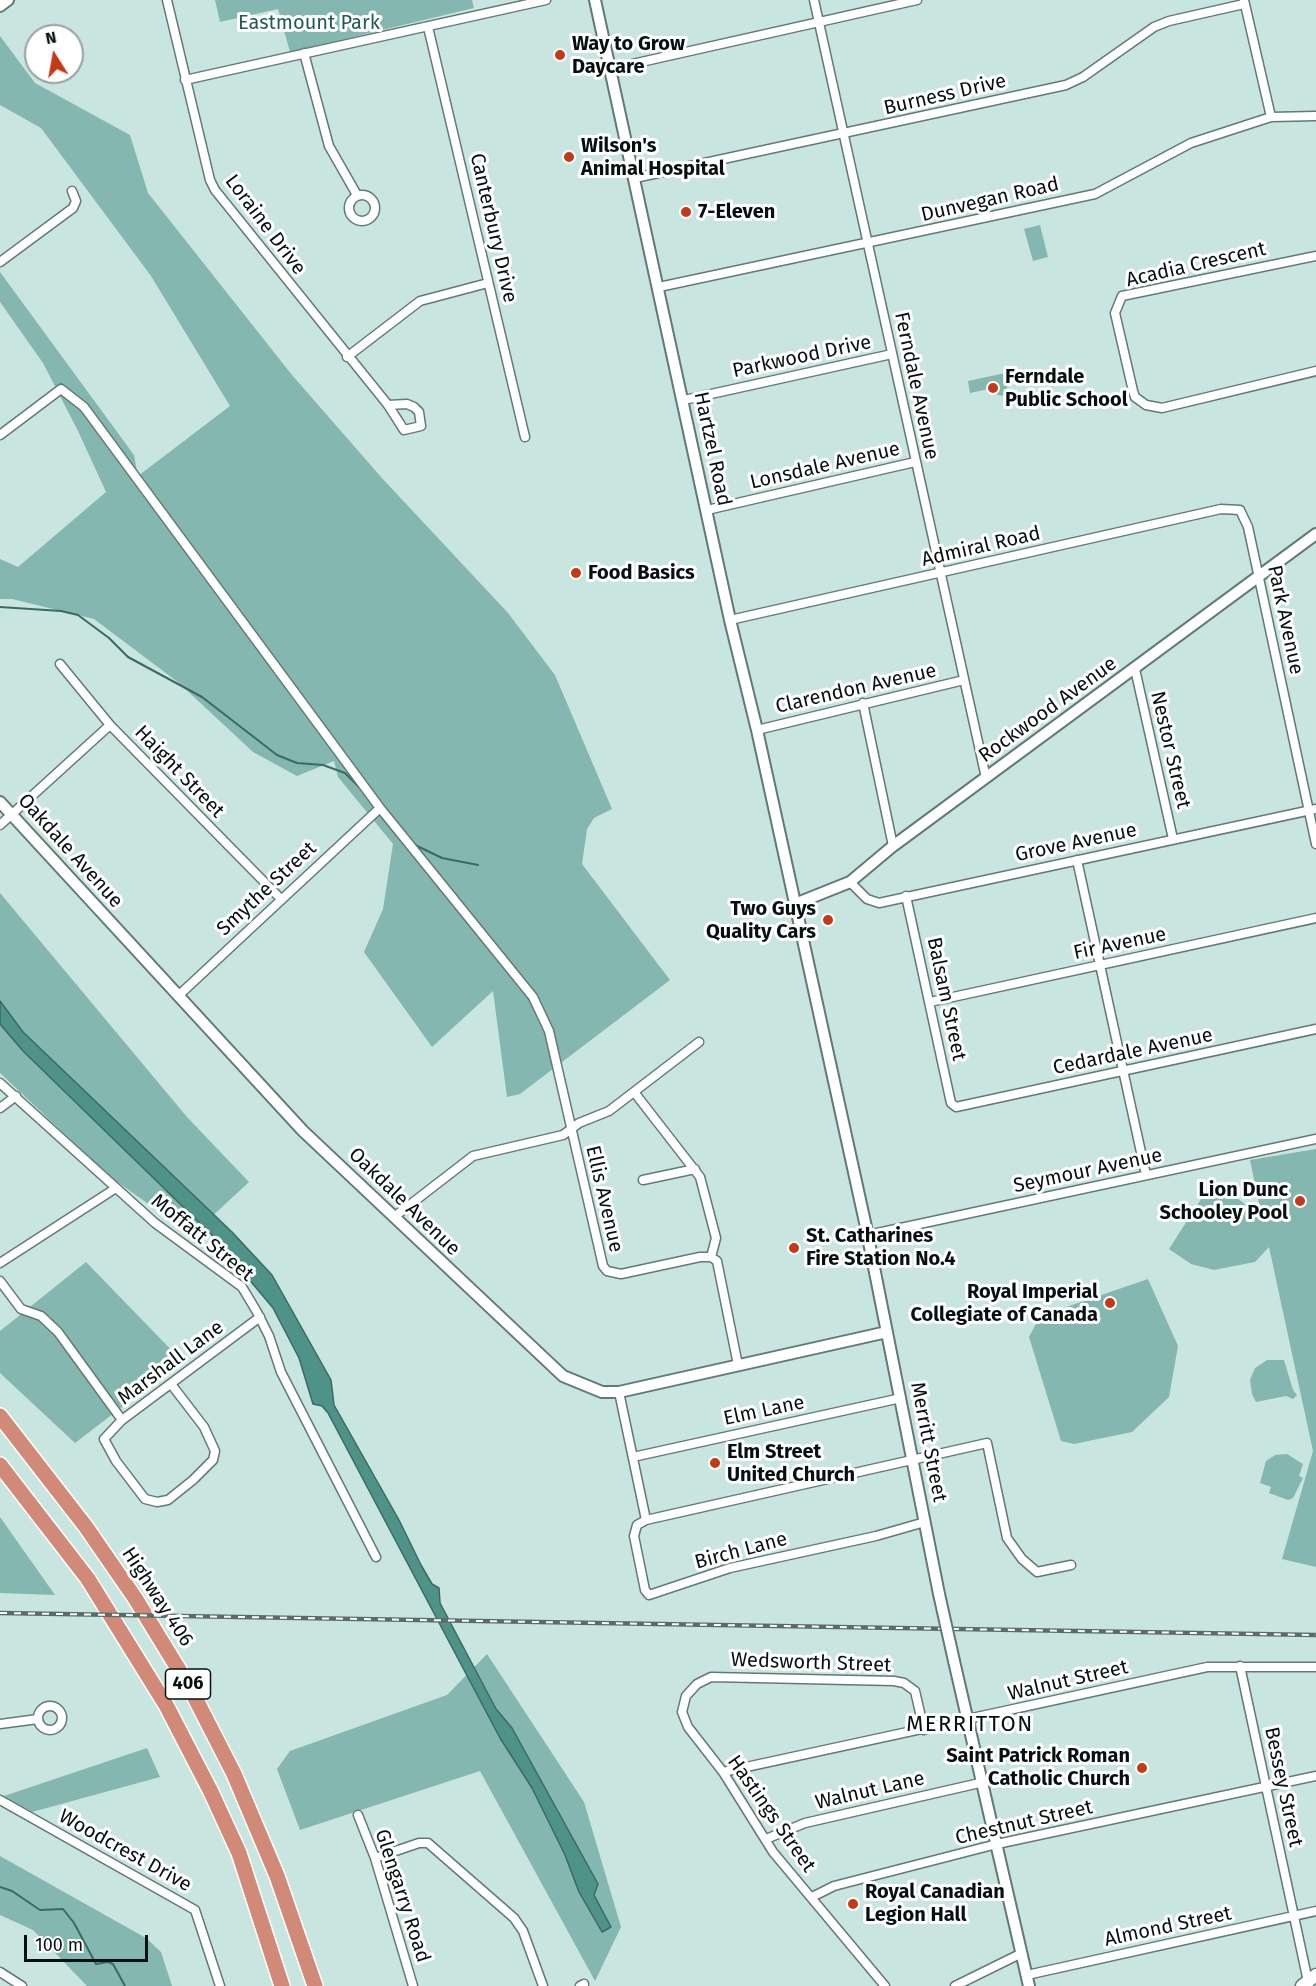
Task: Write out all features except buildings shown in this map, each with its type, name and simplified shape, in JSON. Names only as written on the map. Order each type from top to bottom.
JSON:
[{"type":"highway","name":"Highway 406","points":[[0,1416],[86,1527],[135,1598],[190,1688],[242,1794],[277,1876],[315,1986]]},
{"type":"highway","name":"406","points":[[0,1465],[88,1579],[166,1705],[211,1792],[239,1853],[282,1986]]},
{"type":"street","points":[[0,6],[8,0]]},
{"type":"street","name":"Loraine Drive","points":[[167,0],[210,180],[215,190],[346,357],[388,405]]},
{"type":"street","points":[[185,80],[546,0]]},
{"type":"street","name":"Hartzel Road","points":[[595,0],[684,400],[730,620],[795,904]]},
{"type":"street","name":"Ferndale Avenue","points":[[814,0],[986,778]]},
{"type":"street","points":[[610,69],[917,0]]},
{"type":"street","points":[[1244,2],[1271,117]]},
{"type":"street","name":"Burness Drive","points":[[635,178],[844,135],[1066,85],[1083,77],[1154,27],[1244,2]]},
{"type":"street","name":"Canterbury Drive","points":[[428,27],[525,437]]},
{"type":"street","points":[[304,53],[329,146],[357,195]]},
{"type":"street","name":"Dunvegan Road","points":[[659,287],[1095,194],[1191,143],[1271,117],[1316,117]]},
{"type":"street","points":[[0,262],[73,208],[76,201],[72,191]]},
{"type":"street","name":"Acadia Crescent","points":[[1316,256],[1122,296],[1115,313],[1135,396],[1146,405],[1162,408],[1316,371]]},
{"type":"street","points":[[346,357],[420,301],[488,283]]},
{"type":"street","name":"Parkwood Drive","points":[[684,400],[892,354]]},
{"type":"street","points":[[0,435],[61,388],[84,407],[151,494],[380,808],[532,997],[549,1031],[570,1131]]},
{"type":"street","name":"Lonsdale Avenue","points":[[706,510],[915,462]]},
{"type":"street","name":"Admiral Road","points":[[730,620],[1221,509],[1240,510]]},
{"type":"street","name":"Park Avenue","points":[[1240,510],[1248,527],[1312,809],[1316,844]]},
{"type":"street","name":"Rockwood Avenue","points":[[795,904],[850,882],[893,846],[1316,534]]},
{"type":"street","name":"Haight Street","points":[[60,664],[111,725],[280,898]]},
{"type":"street","name":"Nestor Street","points":[[1135,669],[1173,839]]},
{"type":"street","name":"Clarendon Avenue","points":[[757,730],[964,680]]},
{"type":"street","points":[[862,703],[893,846]]},
{"type":"street","points":[[0,825],[111,725]]},
{"type":"street","name":"Oakdale Avenue","points":[[0,802],[303,1131],[563,1376],[590,1389],[619,1392],[887,1332]]},
{"type":"street","name":"Smythe Street","points":[[178,996],[280,898],[380,808]]},
{"type":"street","name":"Grove Avenue","points":[[850,882],[857,891],[879,903],[1312,809]]},
{"type":"street","points":[[1077,860],[1146,1175]]},
{"type":"street","name":"Balsam Street","points":[[906,896],[951,1103],[956,1107]]},
{"type":"street","name":"Merritt Street","points":[[795,904],[868,1235],[939,1594],[1028,1981]]},
{"type":"street","name":"Fir Avenue","points":[[930,1002],[1316,918]]},
{"type":"street","name":"Cedardale Avenue","points":[[956,1107],[1316,1029]]},
{"type":"street","points":[[393,1217],[473,1156],[570,1131],[579,1123],[609,1111],[699,1042]]},
{"type":"street","name":"Moffatt Street","points":[[0,1083],[155,1223],[242,1287],[260,1317],[281,1372],[376,1557]]},
{"type":"street","points":[[634,1092],[700,1177],[716,1238],[711,1257],[717,1261],[721,1273],[738,1365]]},
{"type":"street","points":[[0,1108],[15,1096]]},
{"type":"street","name":"Ellis Avenue","points":[[570,1131],[599,1254],[607,1271],[621,1274],[711,1257]]},
{"type":"street","name":"Seymour Avenue","points":[[868,1235],[1316,1139]]},
{"type":"street","points":[[643,1180],[695,1168]]},
{"type":"street","points":[[0,1263],[116,1188]]},
{"type":"street","points":[[0,1281],[21,1309],[40,1316],[58,1332],[122,1420]]},
{"type":"street","name":"Marshall Lane","points":[[171,1384],[212,1442],[215,1452],[210,1462],[168,1500],[157,1502],[145,1499],[116,1461],[104,1439],[122,1420],[260,1317]]},
{"type":"street","points":[[619,1392],[646,1520],[987,1443],[1007,1538],[1022,1559],[1037,1572],[1071,1565]]},
{"type":"street","name":"Elm Lane","points":[[633,1457],[901,1398]]},
{"type":"street","name":"Birch Lane","points":[[646,1520],[637,1525],[634,1536],[645,1590],[649,1595],[730,1568],[876,1536],[925,1522]]},
{"type":"street","name":"Walnut Street","points":[[723,1772],[924,1730],[1207,1666],[1316,1667]]},
{"type":"street","name":"Bessey Street","points":[[1240,1666],[1309,1982]]},
{"type":"street","name":"Wedsworth Street","points":[[682,1712],[686,1696],[697,1684],[711,1677],[894,1681],[904,1683],[915,1691],[924,1730]]},
{"type":"street","name":"Hastings Street","points":[[682,1712],[688,1727],[723,1772],[798,1884],[812,1897],[885,1986]]},
{"type":"street","points":[[0,1724],[38,1719]]},
{"type":"street","name":"Chestnut Street","points":[[812,1897],[834,1886],[997,1844],[1316,1776]]},
{"type":"street","name":"Walnut Lane","points":[[766,1839],[805,1823],[984,1782]]},
{"type":"street","name":"Woodcrest Drive","points":[[0,1800],[195,1910],[220,1986]]},
{"type":"street","name":"Glengarry Road","points":[[358,1815],[375,1858],[413,1986]]},
{"type":"street","points":[[375,1858],[419,1843],[428,1843],[514,1918],[523,1931],[543,1986]]},
{"type":"street","name":"Almond Street","points":[[1028,1981],[1316,1911]]},
{"type":"street","points":[[955,1986],[1022,1953]]},
{"type":"street","points":[[0,1972],[22,1986]]},
{"type":"green space","name":"Eastmount Park","points":[[215,0],[472,0],[474,8],[290,52],[278,9],[220,22]]},
{"type":"green space","points":[[0,36],[24,68],[24,84],[37,84],[130,135],[148,193],[292,375],[381,477],[508,613],[555,675],[612,809],[594,818],[587,829],[582,864],[670,980],[520,1094],[507,1097],[493,991],[432,1047],[364,952],[383,909],[393,844],[338,777],[334,761],[297,776],[253,752],[179,683],[94,619],[12,599],[0,599],[0,559],[18,567],[106,492],[43,363],[0,302],[0,272],[134,455],[138,476],[230,406],[151,276],[41,128],[0,105]]},
{"type":"green space","points":[[1040,225],[1048,257],[1033,261],[1024,229]]},
{"type":"green space","points":[[1005,373],[1008,385],[1003,396],[991,393],[989,389],[970,393],[968,381]]},
{"type":"green space","points":[[0,893],[187,1117],[249,1182],[192,1235],[109,1176],[0,1073]]},
{"type":"green space","points":[[1316,1149],[1316,1567],[1282,1559],[1313,1451],[1269,1247],[1255,1262],[1214,1270],[1191,1264],[1169,1249],[1208,1188],[1220,1184],[1262,1218],[1250,1160]]},
{"type":"green space","points":[[86,1262],[182,1361],[75,1443],[0,1373],[0,1331]]},
{"type":"green space","points":[[1148,1279],[1178,1346],[1169,1397],[1132,1432],[1074,1444],[1061,1441],[1029,1337],[1040,1316]]},
{"type":"green space","points":[[1267,1360],[1284,1360],[1293,1390],[1297,1395],[1293,1399],[1286,1396],[1256,1402],[1250,1380],[1255,1368]]},
{"type":"green space","points":[[1287,1454],[1303,1464],[1299,1476],[1303,1478],[1293,1498],[1288,1500],[1269,1493],[1271,1487],[1260,1483],[1266,1461],[1275,1455]]},
{"type":"green space","points":[[0,1517],[55,1595],[0,1593]]},
{"type":"green space","points":[[487,1654],[584,1802],[621,1927],[595,1981],[480,1771],[300,1830],[277,1769],[290,1751],[447,1695]]},
{"type":"green space","points":[[147,1748],[160,1777],[32,1812],[4,1796]]},
{"type":"green space","points":[[0,1856],[146,1938],[161,1952],[172,1986],[87,1986],[33,1930],[0,1915]]},
{"type":"shaded area","points":[[0,1001],[23,1032],[232,1232],[272,1275],[331,1380],[334,1405],[399,1520],[421,1565],[432,1584],[439,1588],[440,1603],[496,1709],[512,1728],[598,1884],[594,1895],[611,1927],[602,1932],[579,1892],[565,1855],[532,1788],[500,1738],[328,1413],[322,1406],[313,1404],[299,1358],[273,1308],[211,1234],[23,1051],[0,1024]]},
{"type":"waterway","points":[[0,607],[61,611],[78,615],[109,638],[128,657],[202,697],[277,755],[297,763],[323,765],[345,773],[360,788]]},
{"type":"waterway","points":[[413,844],[442,858],[478,865]]},
{"type":"waterway","points":[[0,1887],[12,1891],[40,1910],[63,1909],[74,1923],[96,1964],[108,1962],[113,1964],[125,1986]]},
{"type":"railway","points":[[0,1613],[1316,1635]]},
{"type":"place","name":"Way to Grow Daycare","points":[[560,55]]},
{"type":"place","name":"Wilson's Animal Hospital","points":[[569,157]]},
{"type":"place","name":"7-Eleven","points":[[686,212]]},
{"type":"place","name":"Ferndale Public School","points":[[993,388]]},
{"type":"place","name":"Food Basics","points":[[576,573]]},
{"type":"place","name":"Two Guys Quality Cars","points":[[828,920]]},
{"type":"place","name":"Lion Dunc Schooley Pool","points":[[1300,1201]]},
{"type":"place","name":"St. Catharines Fire Station No.4","points":[[794,1248]]},
{"type":"place","name":"Royal Imperial Collegiate of Canada","points":[[1110,1303]]},
{"type":"place","name":"Elm Street United Church","points":[[715,1463]]},
{"type":"place","name":"Saint Patrick Roman Catholic Church","points":[[1142,1768]]},
{"type":"place","name":"Royal Canadian Legion Hall","points":[[853,1904]]},
{"type":"district","name":"MERRITTON","points":[[970,1725]]}]
